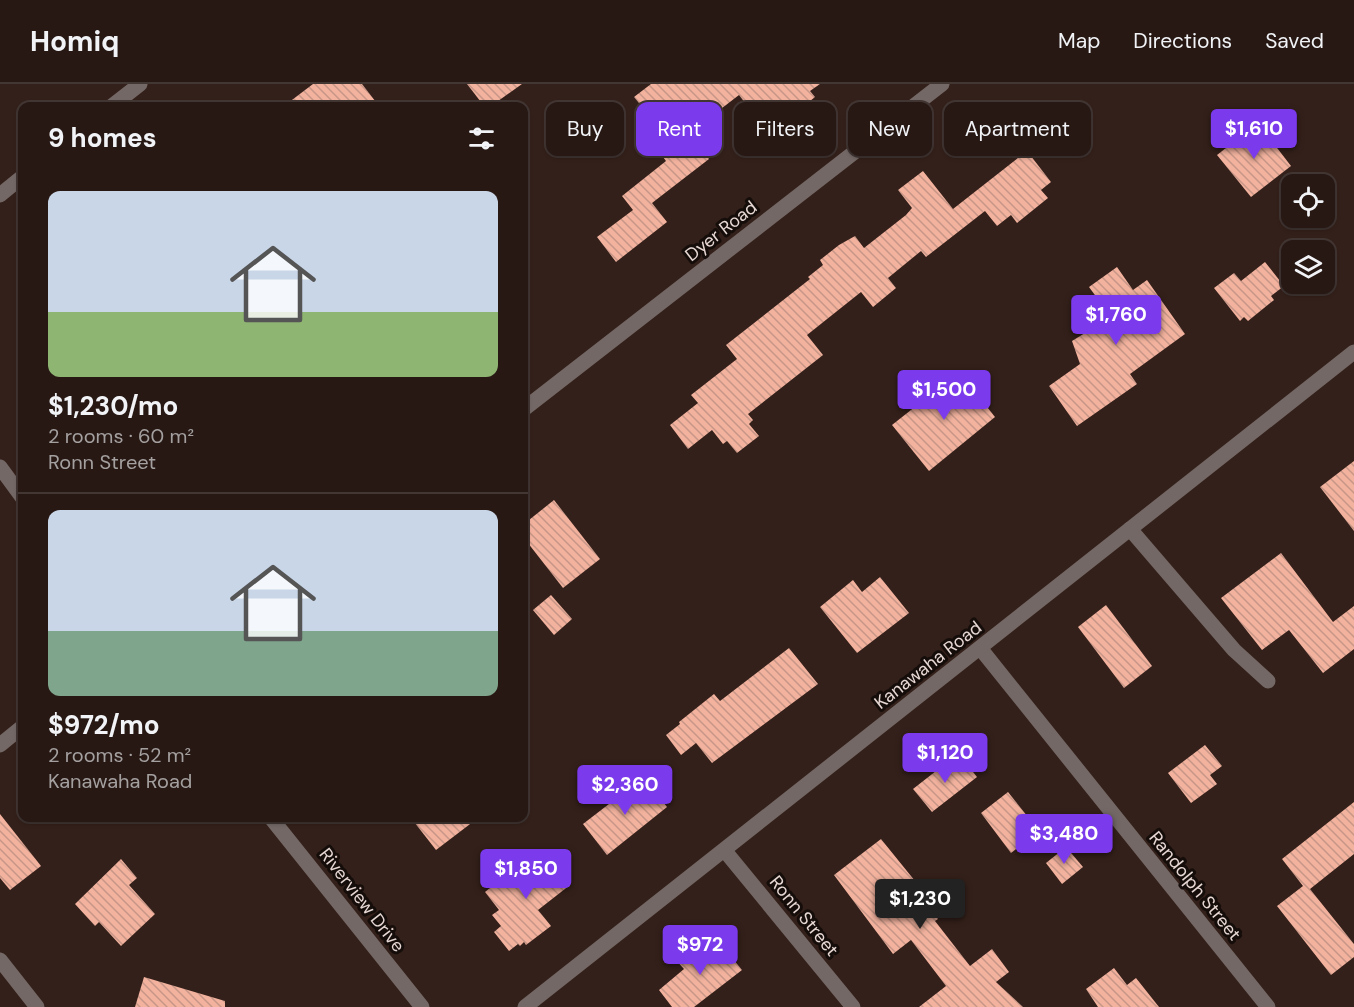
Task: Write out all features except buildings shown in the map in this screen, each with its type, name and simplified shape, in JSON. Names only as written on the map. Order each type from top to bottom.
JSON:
[{"type":"street","points":[[117,102],[140,84]]},
{"type":"street","name":"Dyer Road","points":[[528,406],[942,84]]},
{"type":"street","points":[[0,195],[18,180]]},
{"type":"street","name":"Kanawaha Road","points":[[525,1007],[726,851],[1354,352]]},
{"type":"street","points":[[0,467],[18,492]]},
{"type":"street","points":[[1130,529],[1233,650],[1268,681]]},
{"type":"street","name":"Randolph Street","points":[[980,648],[1268,1007]]},
{"type":"street","points":[[0,745],[18,730]]},
{"type":"street","name":"Riverview Drive","points":[[274,822],[422,1007]]},
{"type":"street","name":"Ronn Street","points":[[726,851],[853,1007]]},
{"type":"street","points":[[0,960],[37,1007]]}]
